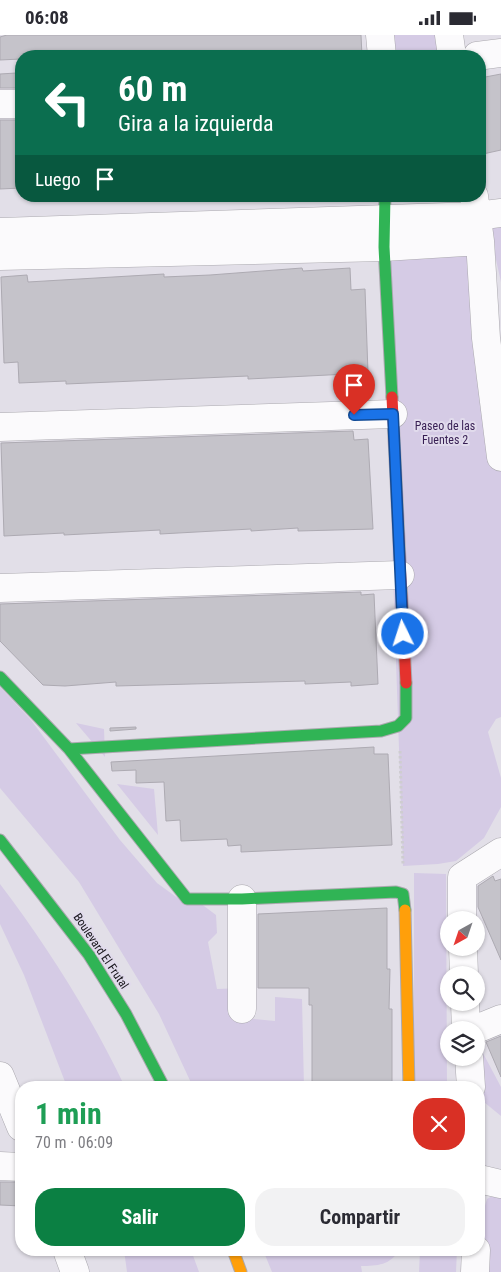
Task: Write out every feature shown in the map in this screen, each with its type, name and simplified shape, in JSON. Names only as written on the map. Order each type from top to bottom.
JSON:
[{"type":"street","points":[[380,35],[381,50]]},
{"type":"street","points":[[449,35],[451,50]]},
{"type":"street","points":[[486,55],[501,53]]},
{"type":"street","points":[[0,104],[15,103]]},
{"type":"street","points":[[0,232],[385,207],[483,217]]},
{"type":"street","points":[[69,749],[381,731],[398,727],[406,720],[408,713],[384,247],[385,207]]},
{"type":"street","points":[[0,256],[384,247],[483,217]]},
{"type":"street","points":[[483,217],[494,334],[501,457]]},
{"type":"street","points":[[0,427],[393,414]]},
{"type":"street","points":[[0,588],[400,575]]},
{"type":"street","points":[[0,677],[69,749],[183,896],[191,901],[396,892],[403,894],[405,899],[409,1081]]},
{"type":"street","name":"Boulevard El Frutal","points":[[0,840],[89,955],[126,1014],[161,1081]]},
{"type":"street","points":[[462,911],[462,877],[501,853]]},
{"type":"street","points":[[242,899],[242,1009]]},
{"type":"street","points":[[485,1026],[501,1019]]},
{"type":"street","points":[[469,1066],[470,1081]]},
{"type":"street","points":[[0,1076],[15,1112]]},
{"type":"street","points":[[0,1166],[15,1167]]},
{"type":"street","points":[[69,1256],[75,1272]]},
{"type":"street","points":[[235,1256],[241,1272]]},
{"type":"street","points":[[475,1272],[476,1256]]},
{"type":"path","points":[[398,727],[403,866]]},
{"type":"green space","points":[[390,35],[436,35],[438,50],[391,50]]},
{"type":"green space","points":[[501,221],[501,282],[488,224]]},
{"type":"green space","name":"Paseo de las Fuentes 2","points":[[481,242],[501,430],[501,717],[496,719],[488,732],[501,778],[501,807],[484,838],[456,861],[403,866],[382,250]]},
{"type":"green space","points":[[0,687],[31,720],[120,840],[157,883],[179,899],[200,903],[216,915],[217,933],[208,942],[217,989],[242,988],[245,1018],[275,1021],[275,997],[302,999],[304,1081],[190,1081],[159,1014],[79,882],[0,788]]},
{"type":"green space","points":[[76,723],[104,729],[105,757]]},
{"type":"green space","points":[[117,784],[154,789],[158,835]]},
{"type":"green space","points":[[414,873],[446,874],[446,911],[440,911],[440,956],[446,956],[446,966],[440,966],[440,1011],[447,1011],[447,1021],[440,1021],[440,1066],[447,1066],[447,1081],[414,1081]]},
{"type":"green space","points":[[0,884],[35,932],[68,983],[98,1034],[122,1081],[65,1081],[24,975],[0,924]]},
{"type":"green space","points":[[485,1057],[501,1087],[501,1116],[485,1103],[485,1081],[478,1081],[477,1066],[485,1066]]},
{"type":"green space","points":[[501,1191],[501,1272],[481,1272],[482,1256],[485,1256],[485,1206],[487,1199]]},
{"type":"green space","points":[[125,1256],[193,1256],[199,1272],[127,1272]]},
{"type":"green space","points":[[265,1256],[395,1256],[383,1264],[361,1266],[362,1272],[272,1272]]},
{"type":"green space","points":[[420,1256],[457,1256],[456,1272],[419,1272]]},
{"type":"building","points":[[7,35],[361,35],[362,50],[15,50],[15,59],[0,60],[0,37]]},
{"type":"building","points":[[15,73],[15,88],[0,88],[0,74]]},
{"type":"building","points":[[501,74],[501,150],[486,153],[486,77]]},
{"type":"building","points":[[0,120],[15,120],[15,188],[0,189]]},
{"type":"building","points":[[302,268],[303,271],[350,268],[351,290],[365,289],[368,373],[248,379],[248,376],[66,384],[66,381],[19,383],[18,362],[4,363],[1,277],[27,275],[28,282],[164,274],[164,277],[210,275]]},
{"type":"building","points":[[353,431],[354,440],[368,439],[373,529],[298,531],[298,528],[251,531],[251,529],[160,534],[160,530],[4,536],[1,443]]},
{"type":"building","points":[[361,592],[361,595],[374,594],[378,684],[351,686],[351,682],[305,684],[305,681],[116,686],[116,682],[65,686],[43,685],[0,641],[0,604]]},
{"type":"building","points":[[136,727],[136,729],[110,731],[110,728]]},
{"type":"building","points":[[374,747],[374,754],[388,754],[392,845],[241,852],[241,845],[228,846],[227,839],[181,841],[180,820],[166,821],[164,782],[136,783],[136,770],[112,771],[111,762]]},
{"type":"building","points":[[493,876],[495,881],[501,879],[501,960],[485,923],[485,911],[480,911],[478,907],[478,886]]},
{"type":"building","points":[[387,908],[387,969],[390,969],[389,1009],[392,1009],[392,1081],[312,1081],[312,1005],[309,1005],[309,988],[258,988],[258,914]]},
{"type":"building","points":[[501,1036],[501,1077],[486,1042]]},
{"type":"building","points":[[0,1182],[15,1182],[15,1206],[0,1205]]},
{"type":"traffic: fast","points":[[385,202],[384,247],[392,397]]},
{"type":"traffic: fast","points":[[0,677],[69,749],[187,899],[242,899],[396,892],[403,894],[405,910]]},
{"type":"traffic: fast","points":[[69,749],[381,731],[398,726],[406,718],[406,683]]},
{"type":"traffic: fast","points":[[0,840],[89,955],[126,1014],[161,1081]]},
{"type":"traffic: slow","points":[[405,910],[409,1081]]},
{"type":"traffic: slow","points":[[235,1256],[241,1272]]},
{"type":"traffic: jam","points":[[392,397],[406,683]]},
{"type":"route","points":[[354,415],[393,414],[403,634]]}]
